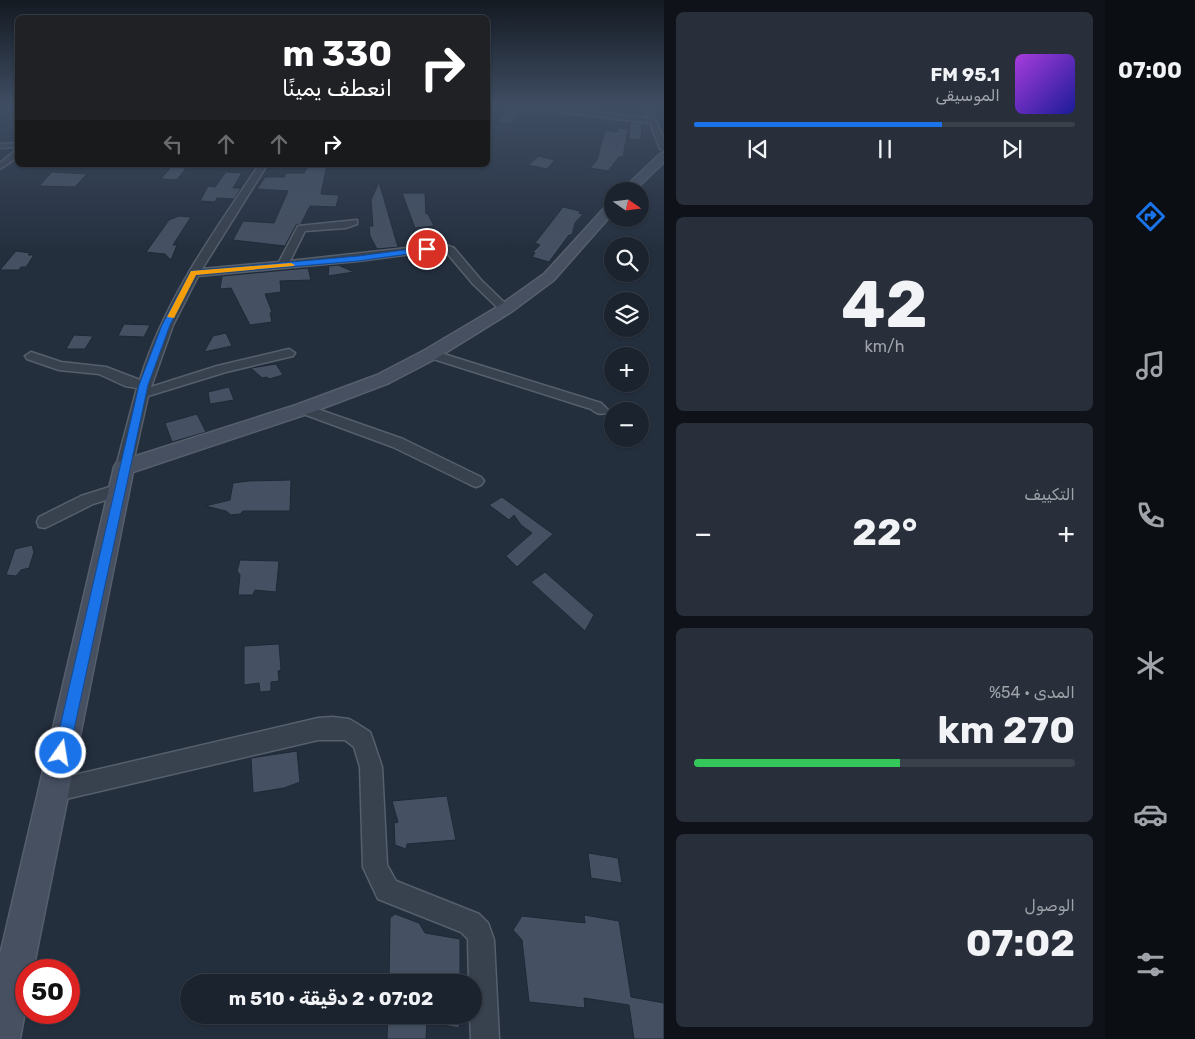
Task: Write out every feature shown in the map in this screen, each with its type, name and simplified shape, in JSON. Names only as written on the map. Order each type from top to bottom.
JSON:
[{"type":"main road","points":[[637,182],[664,156]]},
{"type":"main road","points":[[0,1039],[121,478],[383,379],[431,354],[505,309],[549,277],[604,216]]},
{"type":"street","points":[[1,166],[15,155]]},
{"type":"street","points":[[45,522],[87,500],[121,478],[142,389],[166,325],[194,273],[262,167]]},
{"type":"street","points":[[283,266],[301,228],[346,225],[354,222]]},
{"type":"street","points":[[194,273],[283,266],[443,247],[450,250],[477,282],[505,309]]},
{"type":"street","points":[[31,356],[59,366],[101,370],[142,389],[289,353]]},
{"type":"street","points":[[431,354],[596,406],[601,410]]},
{"type":"street","points":[[303,408],[398,443],[476,481]]},
{"type":"street","points":[[53,791],[318,729],[349,730],[362,740],[371,767],[376,867],[380,879],[387,890],[470,923],[479,932],[483,968],[483,1022],[485,1039]]},
{"type":"building","points":[[599,153],[624,153],[623,157],[619,157],[608,171],[590,168],[597,160]]},
{"type":"building","points":[[539,156],[555,160],[547,169],[528,165]]},
{"type":"building","points":[[171,167],[186,168],[177,180],[161,179]]},
{"type":"building","points":[[308,167],[327,167],[321,194],[339,195],[336,207],[310,206],[301,224],[296,225],[285,246],[233,240],[243,221],[274,223],[288,191],[257,189],[265,177],[284,177],[286,173],[304,173]]},
{"type":"building","points":[[52,172],[87,174],[75,187],[39,186]]},
{"type":"building","points":[[226,172],[242,173],[233,188],[241,188],[234,199],[217,198],[215,202],[200,201],[208,186],[215,187]]},
{"type":"building","points":[[379,182],[398,247],[377,249],[370,236],[369,226],[373,226],[371,200]]},
{"type":"building","points":[[402,193],[425,193],[426,214],[428,214],[434,226],[415,228]]},
{"type":"building","points":[[563,207],[580,211],[579,213],[583,214],[575,223],[572,235],[569,235],[549,262],[532,257],[535,253],[533,252],[540,245],[535,243]]},
{"type":"building","points":[[179,216],[191,217],[173,245],[177,245],[171,260],[165,254],[146,252],[169,220]]},
{"type":"building","points":[[16,251],[34,255],[26,267],[21,267],[19,270],[0,270]]},
{"type":"building","points":[[338,265],[354,272],[328,276],[329,266]]},
{"type":"building","points":[[308,268],[311,280],[280,281],[281,292],[265,294],[272,312],[270,313],[272,322],[250,325],[231,288],[220,289],[222,276]]},
{"type":"building","points":[[124,324],[150,325],[144,337],[118,336]]},
{"type":"building","points":[[226,333],[232,346],[204,352],[213,336]]},
{"type":"building","points":[[74,335],[93,336],[85,349],[66,349]]},
{"type":"building","points":[[276,364],[283,375],[269,379],[267,377],[262,378],[251,368]]},
{"type":"building","points":[[229,387],[234,400],[210,404],[208,392]]},
{"type":"building","points":[[197,414],[206,432],[172,442],[165,423]]},
{"type":"building","points":[[291,480],[290,511],[243,511],[240,514],[231,515],[226,511],[205,506],[230,500],[233,483]]},
{"type":"building","points":[[502,497],[553,534],[517,567],[506,556],[532,533],[521,525],[514,515],[509,520],[489,505]]},
{"type":"building","points":[[32,545],[34,552],[29,568],[21,570],[16,576],[6,575],[15,549]]},
{"type":"building","points":[[240,560],[279,561],[276,592],[255,590],[253,595],[238,595],[240,575],[237,571]]},
{"type":"building","points":[[545,572],[594,615],[585,631],[531,582]]},
{"type":"building","points":[[279,644],[281,670],[278,671],[279,681],[271,682],[271,691],[260,692],[259,683],[244,685],[244,646]]},
{"type":"building","points":[[297,751],[300,782],[284,788],[253,793],[251,758]]},
{"type":"building","points":[[447,796],[456,840],[407,844],[406,849],[395,845],[394,823],[398,822],[392,801]]},
{"type":"building","points":[[588,853],[618,858],[622,883],[591,878]]},
{"type":"building","points":[[395,914],[419,923],[425,933],[460,939],[460,974],[389,974],[390,918]]},
{"type":"building","points":[[584,915],[619,921],[631,997],[664,1003],[664,1039],[634,1039],[629,1005],[584,998],[585,1008],[529,1002],[522,940],[513,930],[522,916],[585,923]]},
{"type":"building","points":[[388,1024],[427,1024],[426,1039],[387,1039]]},
{"type":"building","points":[[438,1024],[459,1024],[459,1028]]},
{"type":"slow traffic","points":[[171,317],[194,273],[291,265]]},
{"type":"route","points":[[61,753],[143,385],[166,325],[194,273],[283,266],[427,249]]}]
